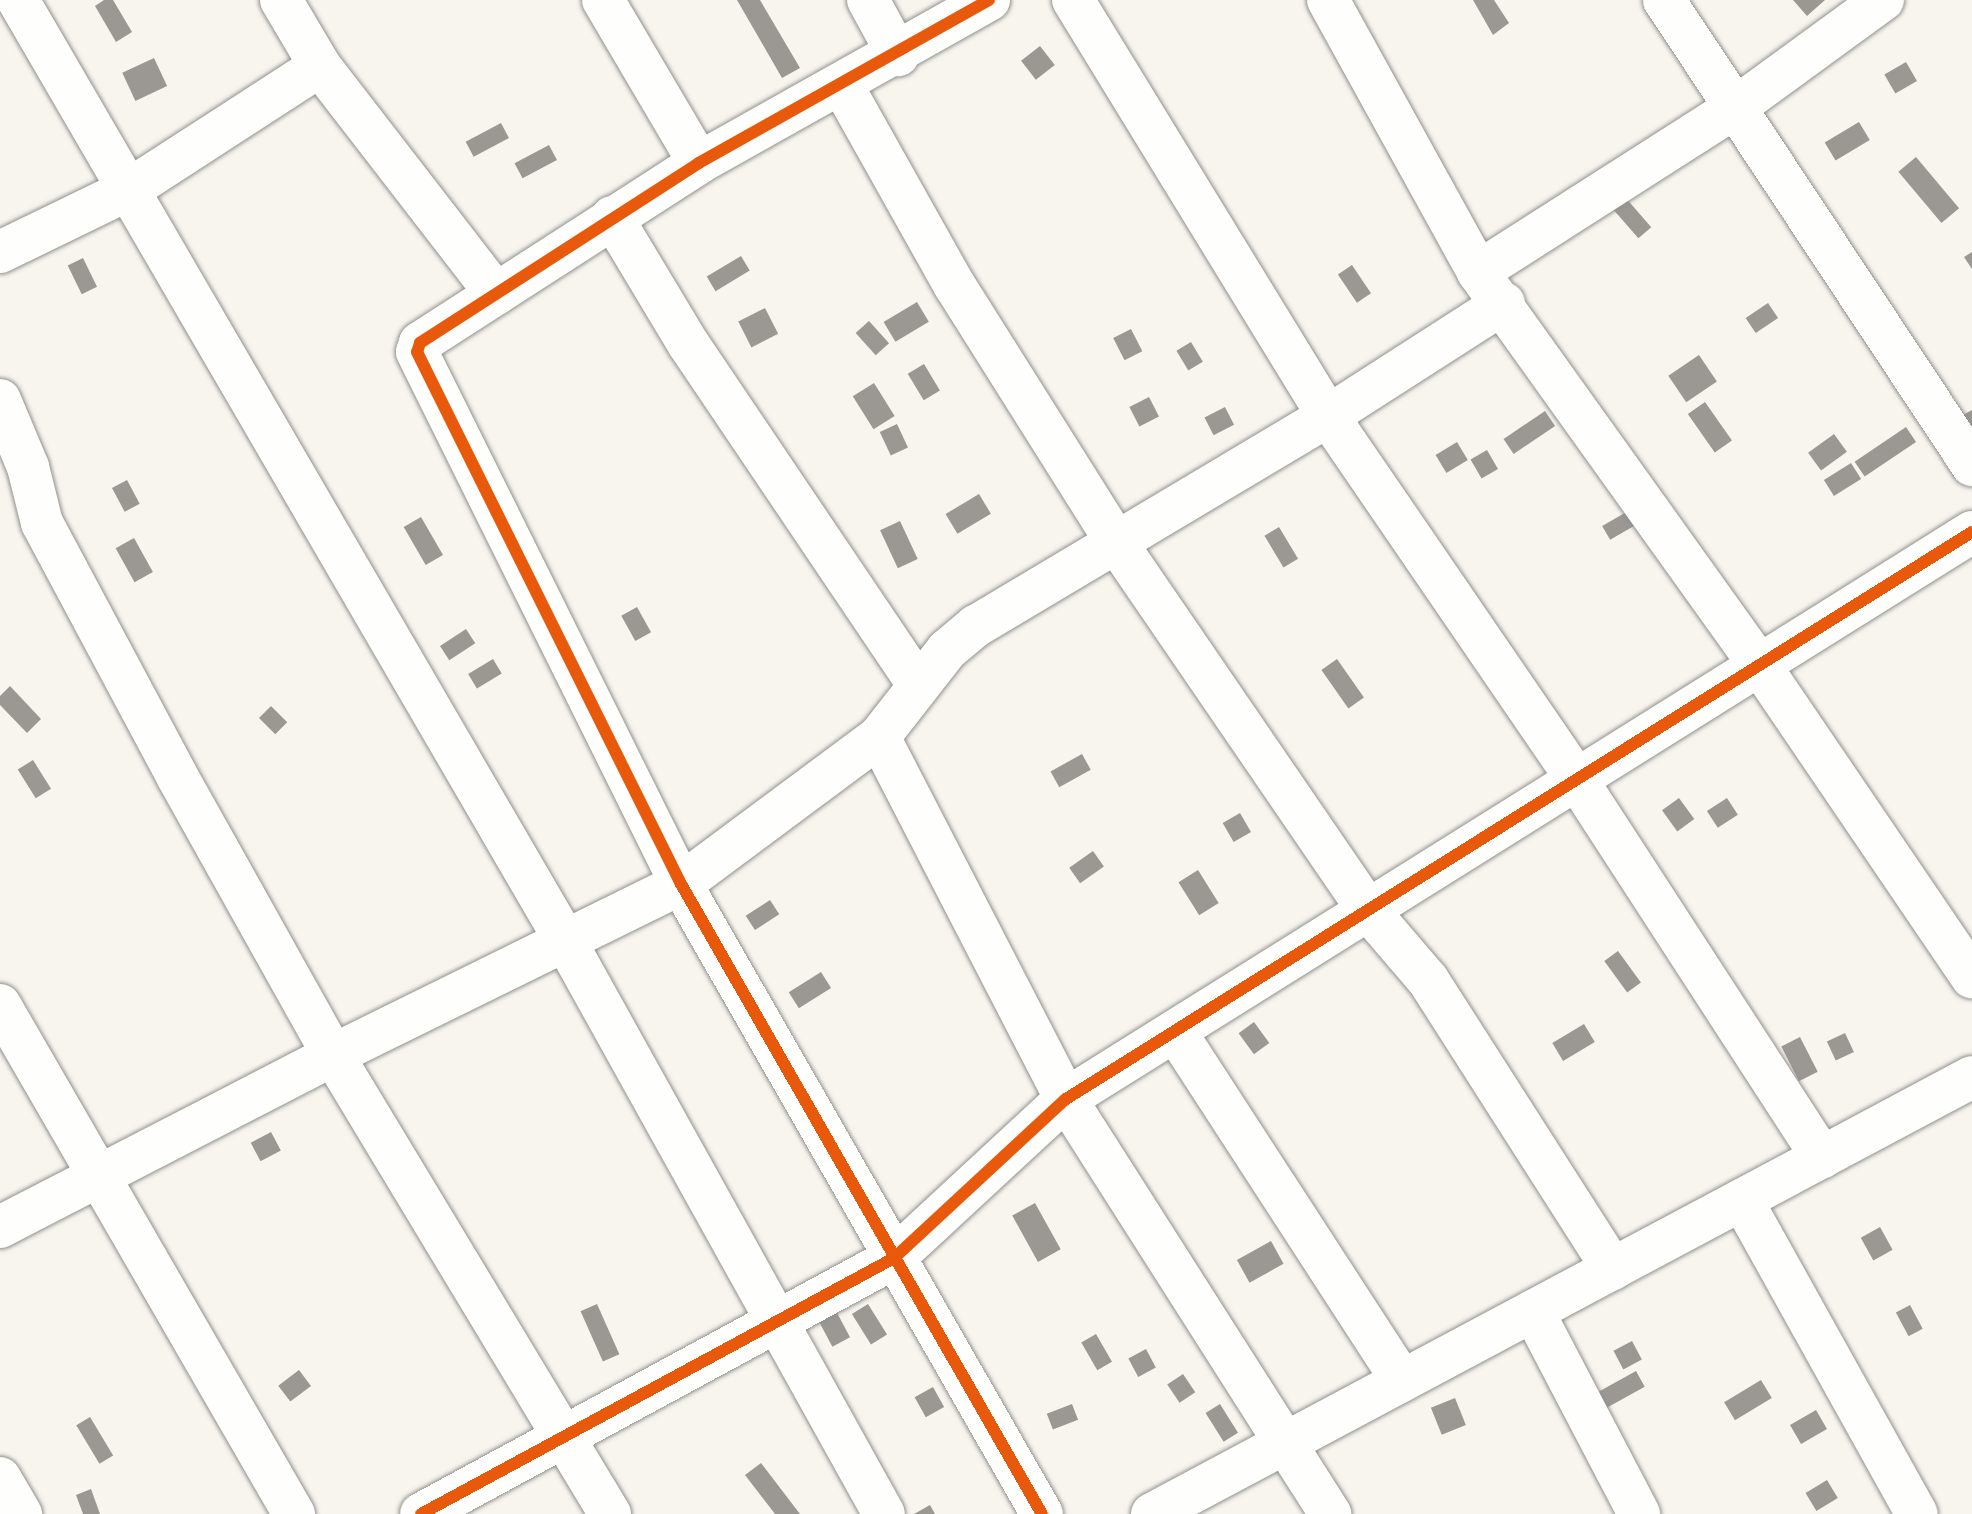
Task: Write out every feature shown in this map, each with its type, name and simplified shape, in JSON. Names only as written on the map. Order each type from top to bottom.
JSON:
[{"type":"street","points":[[18,0],[566,942],[774,1323],[884,1514]]},
{"type":"street","points":[[281,0],[320,66],[496,294]]},
{"type":"street","points":[[603,0],[699,163]]},
{"type":"street","points":[[868,0],[898,55]]},
{"type":"street","points":[[989,0],[898,55],[699,163],[612,217],[420,343],[418,357],[681,884],[1042,1514]]},
{"type":"street","points":[[1073,0],[1328,416],[1577,780],[1822,1157]]},
{"type":"street","points":[[1328,0],[1491,287],[1759,664],[1972,978]]},
{"type":"street","points":[[1664,0],[1972,465]]},
{"type":"street","points":[[0,1227],[333,1055],[681,884],[879,737],[918,685],[976,626],[1118,545],[1328,416],[1491,287],[1883,0]]},
{"type":"street","points":[[0,252],[130,189],[320,66]]},
{"type":"street","points":[[842,85],[955,286],[1118,545],[1368,910],[1428,980],[1613,1269]]},
{"type":"street","points":[[612,217],[689,345],[918,685]]},
{"type":"street","points":[[0,400],[24,454],[42,523],[333,1055],[567,1435],[610,1514]]},
{"type":"street","points":[[421,1514],[894,1258],[1066,1099],[1972,532]]},
{"type":"street","points":[[879,737],[1066,1099],[1288,1442],[1330,1514]]},
{"type":"street","points":[[0,1005],[294,1514]]},
{"type":"street","points":[[1175,1031],[1402,1381]]},
{"type":"street","points":[[1152,1514],[1822,1157],[1968,1089]]},
{"type":"street","points":[[1742,1200],[1917,1514]]},
{"type":"street","points":[[1533,1311],[1639,1514]]},
{"type":"street","points":[[0,1478],[21,1514]]},
{"type":"building","points":[[104,0],[113,0],[132,32],[116,42],[95,6]]},
{"type":"building","points":[[737,0],[760,0],[800,68],[782,78]]},
{"type":"building","points":[[1473,0],[1494,0],[1509,23],[1493,35]]},
{"type":"building","points":[[1793,0],[1825,0],[1807,16]]},
{"type":"building","points":[[1040,46],[1055,65],[1036,80],[1021,61]]},
{"type":"building","points":[[154,58],[167,86],[135,101],[122,73]]},
{"type":"building","points":[[1906,62],[1917,81],[1895,94],[1884,74]]},
{"type":"building","points":[[1859,122],[1870,140],[1836,161],[1825,143]]},
{"type":"building","points":[[501,123],[509,138],[474,157],[466,142]]},
{"type":"building","points":[[549,145],[557,160],[523,178],[515,163]]},
{"type":"building","points":[[1916,157],[1959,208],[1941,223],[1898,172]]},
{"type":"building","points":[[1625,197],[1651,227],[1638,238],[1612,208]]},
{"type":"building","points":[[1972,252],[1972,269],[1964,257]]},
{"type":"building","points":[[741,256],[750,271],[715,291],[707,277]]},
{"type":"building","points":[[83,258],[97,287],[82,294],[68,265]]},
{"type":"building","points":[[1352,265],[1371,293],[1357,303],[1338,275]]},
{"type":"building","points":[[917,302],[929,322],[895,342],[884,322]]},
{"type":"building","points":[[1768,303],[1778,318],[1756,333],[1746,318]]},
{"type":"building","points":[[765,308],[778,334],[751,347],[738,322]]},
{"type":"building","points":[[869,321],[889,343],[876,355],[856,333]]},
{"type":"building","points":[[1131,329],[1142,351],[1125,360],[1113,338]]},
{"type":"building","points":[[1191,342],[1203,362],[1188,370],[1176,351]]},
{"type":"building","points":[[1699,355],[1717,382],[1686,402],[1668,376]]},
{"type":"building","points":[[924,364],[940,391],[924,400],[908,374]]},
{"type":"building","points":[[874,383],[895,416],[873,429],[853,396]]},
{"type":"building","points":[[1149,397],[1159,417],[1139,427],[1129,407]]},
{"type":"building","points":[[1705,402],[1732,441],[1715,453],[1688,414]]},
{"type":"building","points":[[1225,407],[1234,425],[1214,435],[1205,417]]},
{"type":"building","points":[[1972,410],[1972,439],[1959,417]]},
{"type":"building","points":[[1545,411],[1555,426],[1514,454],[1504,439]]},
{"type":"building","points":[[897,424],[908,448],[891,456],[880,432]]},
{"type":"building","points":[[1906,427],[1916,442],[1865,477],[1855,462]]},
{"type":"building","points":[[1834,434],[1847,452],[1821,471],[1808,453]]},
{"type":"building","points":[[1457,442],[1468,460],[1446,473],[1436,455]]},
{"type":"building","points":[[1487,450],[1498,469],[1482,479],[1471,460]]},
{"type":"building","points":[[1851,463],[1861,479],[1834,496],[1824,480]]},
{"type":"building","points":[[127,480],[140,504],[125,512],[112,488]]},
{"type":"building","points":[[979,494],[991,514],[957,534],[946,514]]},
{"type":"building","points":[[1642,503],[1650,517],[1610,540],[1602,526]]},
{"type":"building","points":[[421,517],[443,555],[426,565],[404,527]]},
{"type":"building","points":[[900,521],[918,559],[898,568],[880,530]]},
{"type":"building","points":[[1279,527],[1298,559],[1283,567],[1264,536]]},
{"type":"building","points":[[134,538],[153,572],[135,582],[116,548]]},
{"type":"building","points":[[637,607],[651,632],[635,641],[621,616]]},
{"type":"building","points":[[466,629],[475,643],[449,660],[440,646]]},
{"type":"building","points":[[493,659],[502,674],[477,689],[468,674]]},
{"type":"building","points":[[1337,659],[1364,698],[1348,708],[1321,670]]},
{"type":"building","points":[[10,686],[41,719],[27,733],[0,705],[0,696]]},
{"type":"building","points":[[271,706],[287,722],[275,734],[259,718]]},
{"type":"building","points":[[1082,754],[1091,770],[1059,787],[1051,771]]},
{"type":"building","points":[[33,760],[51,789],[36,798],[18,770]]},
{"type":"building","points":[[1679,798],[1694,819],[1677,831],[1662,810]]},
{"type":"building","points":[[1727,798],[1738,815],[1718,828],[1707,811]]},
{"type":"building","points":[[1240,813],[1251,832],[1234,842],[1223,823]]},
{"type":"building","points":[[1093,851],[1104,867],[1080,883],[1069,868]]},
{"type":"building","points":[[1198,870],[1219,903],[1199,915],[1178,882]]},
{"type":"building","points":[[770,900],[779,914],[755,930],[746,916]]},
{"type":"building","points":[[1618,951],[1641,983],[1627,993],[1604,961]]},
{"type":"building","points":[[821,972],[831,988],[799,1008],[789,992]]},
{"type":"building","points":[[1254,1022],[1269,1043],[1254,1054],[1239,1033]]},
{"type":"building","points":[[1584,1024],[1595,1042],[1563,1061],[1552,1043]]},
{"type":"building","points":[[1845,1033],[1854,1052],[1836,1060],[1827,1041]]},
{"type":"building","points":[[1800,1037],[1818,1072],[1799,1081],[1781,1047]]},
{"type":"building","points":[[271,1132],[281,1151],[261,1161],[251,1143]]},
{"type":"building","points":[[1035,1203],[1061,1249],[1038,1262],[1012,1216]]},
{"type":"building","points":[[1880,1227],[1893,1250],[1873,1260],[1861,1238]]},
{"type":"building","points":[[1271,1241],[1284,1264],[1249,1283],[1237,1260]]},
{"type":"building","points":[[597,1304],[619,1354],[603,1362],[581,1311]]},
{"type":"building","points":[[868,1304],[887,1335],[871,1345],[852,1314]]},
{"type":"building","points":[[1910,1305],[1923,1329],[1909,1336],[1896,1313]]},
{"type":"building","points":[[835,1309],[850,1337],[832,1347],[817,1318]]},
{"type":"building","points":[[1096,1334],[1112,1362],[1097,1370],[1081,1342]]},
{"type":"building","points":[[1632,1341],[1642,1360],[1623,1369],[1613,1351]]},
{"type":"building","points":[[1146,1349],[1156,1368],[1138,1377],[1128,1358]]},
{"type":"building","points":[[299,1370],[311,1386],[290,1402],[278,1386]]},
{"type":"building","points":[[1636,1371],[1645,1387],[1604,1410],[1595,1394]]},
{"type":"building","points":[[1183,1374],[1195,1392],[1180,1403],[1167,1385]]},
{"type":"building","points":[[1761,1380],[1772,1398],[1735,1420],[1724,1402]]},
{"type":"building","points":[[933,1387],[944,1407],[926,1417],[915,1397]]},
{"type":"building","points":[[1455,1398],[1466,1425],[1442,1435],[1431,1408]]},
{"type":"building","points":[[1072,1404],[1078,1420],[1053,1430],[1047,1414]]},
{"type":"building","points":[[1220,1404],[1238,1433],[1224,1442],[1206,1413]]},
{"type":"building","points":[[1816,1410],[1827,1429],[1801,1444],[1790,1425]]},
{"type":"building","points":[[90,1417],[113,1456],[99,1464],[76,1425]]},
{"type":"building","points":[[761,1463],[800,1514],[775,1514],[745,1475]]},
{"type":"building","points":[[1827,1480],[1838,1498],[1816,1511],[1806,1493]]},
{"type":"building","points":[[91,1489],[100,1514],[83,1514],[76,1495]]},
{"type":"building","points":[[930,1505],[935,1514],[914,1514]]},
{"type":"cycle path","points":[[989,0],[699,163],[420,343],[417,352],[681,884],[1042,1514]]},
{"type":"cycle path","points":[[421,1514],[894,1258],[1066,1099],[1972,532]]}]
